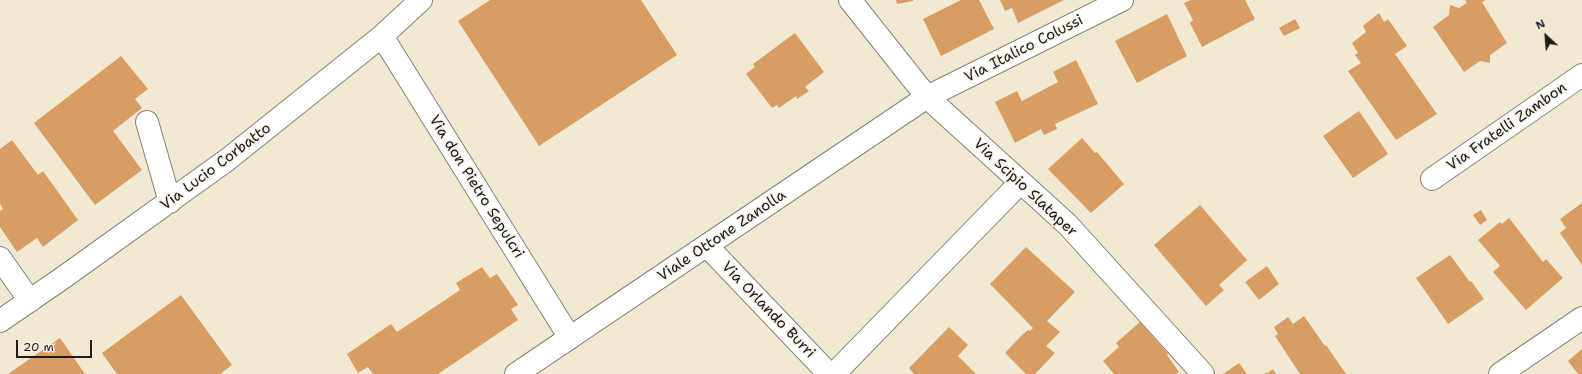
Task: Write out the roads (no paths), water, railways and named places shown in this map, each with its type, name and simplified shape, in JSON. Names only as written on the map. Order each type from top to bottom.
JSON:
[{"type":"street","name":"Via Lucio Corbatto","points":[[0,320],[30,301],[227,160],[382,36],[421,0]]},
{"type":"street","name":"Via Scipio Slataper","points":[[850,0],[927,97],[1068,225],[1203,374]]},
{"type":"street","name":"Via Italico Colussi","points":[[927,97],[1122,0]]},
{"type":"street","name":"Via don Pietro Sepulcri","points":[[382,36],[570,338]]},
{"type":"street","name":"Via Fratelli Zambon","points":[[1432,179],[1582,75]]},
{"type":"street","name":"Viale Ottone Zanolla","points":[[516,374],[927,97]]},
{"type":"street","points":[[147,122],[170,202]]},
{"type":"street","points":[[834,374],[1020,183]]},
{"type":"street","name":"Via Orlando Burri","points":[[707,246],[829,374]]},
{"type":"street","points":[[0,258],[30,301]]},
{"type":"street","points":[[1500,374],[1582,318]]}]
